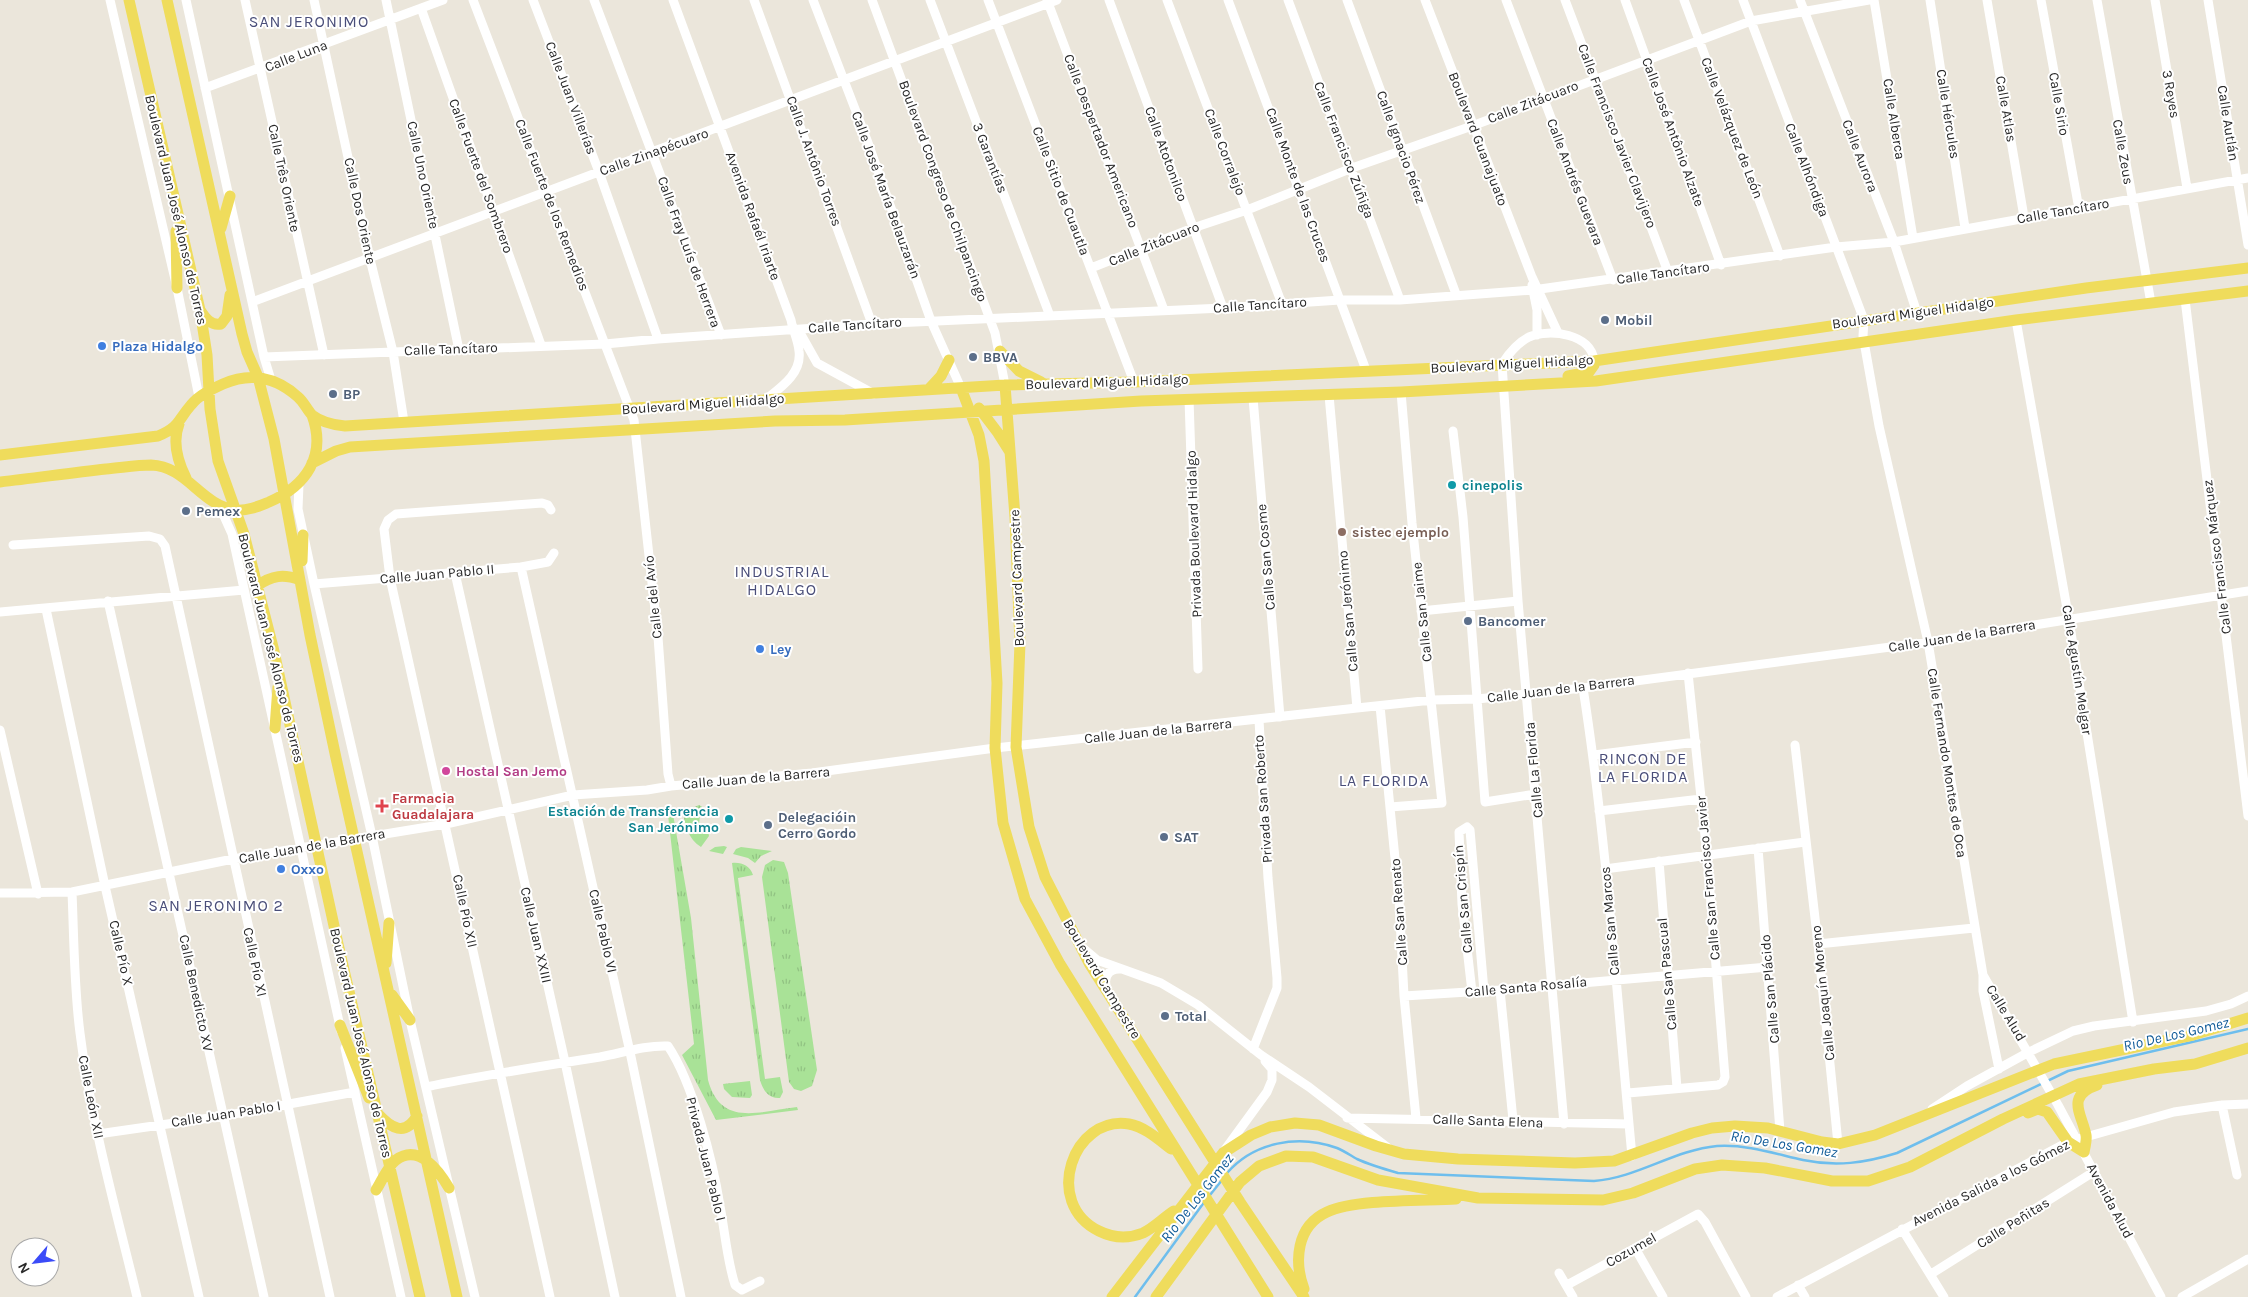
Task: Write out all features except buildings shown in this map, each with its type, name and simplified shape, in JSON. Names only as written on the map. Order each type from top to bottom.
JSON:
[{"type":"main road","name":"Boulevard Juan José Alonso de Torres","points":[[129,0],[200,310],[210,391],[210,410],[218,461],[249,550],[279,673],[316,845],[420,1297]]},
{"type":"main road","points":[[168,0],[245,344],[258,376],[274,440],[310,636],[458,1297]]},
{"type":"main road","points":[[221,234],[225,209],[230,196]]},
{"type":"main road","points":[[175,207],[177,288]]},
{"type":"main road","name":"Boulevard Miguel Hidalgo","points":[[0,455],[149,438],[165,433],[178,424],[199,397],[233,380],[258,376],[271,380],[297,396],[312,415],[337,425],[631,409],[1005,385],[1134,382],[1594,361],[1864,320],[2248,268]]},
{"type":"main road","points":[[200,310],[214,324],[223,322],[227,316],[231,285]]},
{"type":"main road","name":"Boulevard Miguel Hidalgo","points":[[312,463],[336,451],[350,447],[1008,411],[1189,399],[1401,392],[1596,381],[2016,320],[2248,291]]},
{"type":"main road","points":[[1000,351],[1019,371],[1045,384]]},
{"type":"main road","points":[[928,390],[942,376],[949,360]]},
{"type":"main road","points":[[1517,384],[1538,378],[1586,374],[1592,369],[1594,361]]},
{"type":"main road","name":"Boulevard Campestre","points":[[1005,385],[1011,454],[1020,643],[1016,746],[1031,833],[1045,877],[1078,943],[1107,991],[1240,1202],[1304,1297]]},
{"type":"main road","name":"Boulevard Campestre","points":[[961,388],[976,412],[986,478],[997,683],[995,748],[1003,823],[1026,899],[1060,964],[1268,1297]]},
{"type":"main road","points":[[976,412],[998,433],[1011,454]]},
{"type":"main road","points":[[178,424],[176,450],[180,467],[187,479],[202,494],[218,505],[236,510],[248,510],[284,495],[299,484],[310,471],[316,437],[316,427],[312,415]]},
{"type":"main road","points":[[0,482],[149,465],[166,467],[187,479]]},
{"type":"main road","points":[[300,580],[303,535]]},
{"type":"main road","points":[[257,586],[269,578],[277,576],[289,576],[300,580]]},
{"type":"main road","points":[[275,728],[279,673]]},
{"type":"main road","points":[[385,975],[390,923]]},
{"type":"main road","points":[[389,992],[410,1020]]},
{"type":"main road","points":[[1112,1297],[1223,1153],[1261,1131],[1281,1125],[1301,1123],[1332,1128],[1393,1152],[1458,1159],[1575,1163],[1599,1163],[1632,1156],[1670,1140],[1712,1128],[1744,1126],[1780,1131],[1822,1142],[1838,1144],[1875,1135],[2054,1064],[2193,1035],[2248,1018]]},
{"type":"main road","points":[[340,1025],[364,1086],[378,1114],[392,1126],[402,1128],[412,1124],[417,1116]]},
{"type":"main road","points":[[2084,1152],[2077,1139],[2077,1108],[2081,1096],[2087,1089],[2097,1085],[2161,1074],[2248,1048]]},
{"type":"main road","points":[[1308,1297],[1299,1276],[1298,1252],[1304,1236],[1320,1216],[1345,1207],[1478,1198],[1603,1200],[1632,1193],[1694,1170],[1722,1165],[1765,1168],[1832,1182],[1861,1181],[1897,1173],[2003,1119],[2079,1084],[2111,1076],[2194,1064]]},
{"type":"main road","points":[[1938,1153],[1959,1148],[2038,1109],[2047,1112],[2077,1139],[2084,1152]]},
{"type":"main road","points":[[1178,1155],[1157,1137],[1140,1127],[1120,1123],[1109,1126],[1091,1136],[1078,1149],[1070,1167],[1068,1188],[1070,1199],[1082,1220],[1092,1228],[1119,1237],[1144,1232],[1183,1204]]},
{"type":"main road","points":[[376,1190],[398,1159],[410,1155],[420,1156],[427,1160],[439,1172],[449,1188]]},
{"type":"main road","points":[[1159,1294],[1240,1182],[1259,1166],[1271,1160],[1293,1156],[1313,1157],[1378,1180],[1478,1198]]},
{"type":"street","points":[[110,0],[177,288],[199,397]]},
{"type":"street","points":[[186,0],[264,357],[271,380]]},
{"type":"street","name":"Calle Três Oriente","points":[[245,0],[324,355]]},
{"type":"street","name":"Calle Dos Oriente","points":[[314,0],[370,259],[393,352],[404,422]]},
{"type":"street","name":"Calle Uno Oriente","points":[[386,0],[459,350]]},
{"type":"street","name":"Calle Luna","points":[[206,88],[260,70],[442,0]]},
{"type":"street","name":"Calle Fuerte de los Remedios","points":[[473,0],[631,409]]},
{"type":"street","name":"Calle Juan Villerías","points":[[533,0],[599,172],[658,338]]},
{"type":"street","name":"Calle Fray Luís de Herrera","points":[[594,0],[721,335]]},
{"type":"street","name":"Avenida Rafaél Iriarte","points":[[673,0],[794,326],[800,352],[798,367],[788,380],[764,400]]},
{"type":"street","name":"Calle J. Antônio Torres","points":[[754,0],[872,324]]},
{"type":"street","name":"Calle José María Belauzarán","points":[[813,0],[932,320],[961,388]]},
{"type":"street","name":"Boulevard Congreso de Chilpancingo","points":[[872,0],[990,318],[1000,351],[1005,385]]},
{"type":"street","name":"3 Garantías","points":[[930,0],[1050,316]]},
{"type":"street","name":"Calle Sitio de Cuautla","points":[[988,0],[1134,382]]},
{"type":"street","name":"Calle Atotonilco","points":[[1109,0],[1223,308]]},
{"type":"street","name":"Calle Corralejo","points":[[1167,0],[1282,304]]},
{"type":"street","name":"Calle Monte de las Cruces","points":[[1228,0],[1366,370]]},
{"type":"street","name":"Calle Francisco Zúñiga","points":[[1288,0],[1400,300]]},
{"type":"street","name":"Calle Ignacio Pérez","points":[[1347,0],[1456,294]]},
{"type":"street","name":"Boulevard Guanajuato","points":[[1425,0],[1472,126],[1532,277],[1537,310],[1537,335]]},
{"type":"street","name":"Calle Andrés Guevara","points":[[1506,0],[1542,99],[1613,280]]},
{"type":"street","name":"Calle Francisco Javier Clavijero","points":[[1566,0],[1668,272]]},
{"type":"street","name":"Calle José Antônio Alzate","points":[[1625,0],[1721,265]]},
{"type":"street","name":"Calle Velázquez de León","points":[[1684,0],[1780,256]]},
{"type":"street","name":"Calle Alhóndiga","points":[[1743,0],[1864,320],[1864,342]]},
{"type":"street","name":"Calle Aurora","points":[[1800,0],[1894,242],[1917,313]]},
{"type":"street","name":"Calle Zitácuaro","points":[[1091,268],[1193,228],[1247,210],[1352,168],[1472,126],[1647,58],[1751,21],[1804,12],[1819,4],[1869,0]]},
{"type":"street","name":"Calle Alberca","points":[[1874,0],[1914,238]]},
{"type":"street","name":"Calle Hércules","points":[[1930,0],[1965,228]]},
{"type":"street","name":"Calle Atlas","points":[[1987,0],[2024,217]]},
{"type":"street","name":"Calle Sirio","points":[[2041,0],[2079,208]]},
{"type":"street","name":"Calle Zeus","points":[[2097,0],[2151,303]]},
{"type":"street","name":"3 Reyes","points":[[2155,0],[2187,188]]},
{"type":"street","name":"Calle Autlán","points":[[2208,0],[2248,245]]},
{"type":"street","name":"Calle Zinapécuaro","points":[[252,302],[653,153],[1051,1]]},
{"type":"street","name":"Calle Despertador Americano","points":[[1051,1],[1164,310]]},
{"type":"street","name":"Calle Fuerte del Sombrero","points":[[421,8],[541,345]]},
{"type":"street","name":"Calle Tancítaro","points":[[264,357],[605,344],[658,338],[721,335],[794,326],[1107,314],[1340,300],[1400,300],[1535,289],[1721,265],[1836,247],[1894,242],[2248,178]]},
{"type":"street","name":"Boulevard Guanajuato","points":[[1535,289],[1558,333]]},
{"type":"street","name":"Calle Francisco Márquez","points":[[2185,298],[2248,816]]},
{"type":"street","name":"Calle Agustín Melgar","points":[[2016,320],[2069,620],[2133,1022]]},
{"type":"street","name":"Avenida Rafaél Iriarte","points":[[794,326],[817,363],[874,394]]},
{"type":"street","points":[[1502,387],[1502,364],[1511,350],[1518,344],[1537,335],[1558,333],[1584,343],[1592,352],[1594,361]]},
{"type":"street","name":"Calle Fernando Montes de Oca","points":[[1864,342],[1879,426],[1928,642],[1983,975],[1983,991],[2000,1069]]},
{"type":"street","name":"Calle La Florida","points":[[1502,387],[1518,601],[1564,1124]]},
{"type":"street","name":"Calle San Jaime","points":[[1390,807],[1442,803],[1421,610],[1401,392]]},
{"type":"street","name":"Calle San Jerónimo","points":[[1329,395],[1357,708]]},
{"type":"street","name":"Calle San Cosme","points":[[1253,398],[1280,717]]},
{"type":"street","name":"Privada Boulevard Hidalgo","points":[[1189,399],[1198,669]]},
{"type":"street","name":"Calle del Avío","points":[[631,409],[635,430],[658,637],[668,774],[672,786]]},
{"type":"street","points":[[1453,431],[1463,517],[1485,802],[1536,794]]},
{"type":"street","points":[[299,484],[298,506],[303,535],[372,836],[410,1020],[475,1297]]},
{"type":"street","name":"Calle Pío XII","points":[[550,1297],[390,578],[384,529],[385,524],[396,514],[542,503],[548,505],[551,510]]},
{"type":"street","name":"Boulevard Juan José Alonso de Torres","points":[[218,505],[232,534],[401,1297]]},
{"type":"street","name":"Calle Pío XI","points":[[13,545],[156,537],[163,542],[167,552],[330,1297]]},
{"type":"street","name":"Calle Juan Pablo II","points":[[314,584],[521,567],[548,562],[554,553]]},
{"type":"street","name":"Calle Pablo VI","points":[[521,567],[630,1052],[681,1297]]},
{"type":"street","name":"Calle Juan XXIII","points":[[454,573],[565,1062],[615,1297]]},
{"type":"street","points":[[0,612],[244,590]]},
{"type":"street","name":"Calle Juan de la Barrera","points":[[0,893],[38,894],[72,892],[170,874],[233,859],[446,824],[573,795],[647,790],[832,771],[995,748],[1432,700],[1477,699],[1583,688],[1928,642],[2248,591]]},
{"type":"street","name":"Calle Benedicto XV","points":[[108,601],[264,1297]]},
{"type":"street","points":[[1421,610],[1518,601]]},
{"type":"street","name":"Calle Pío X","points":[[46,609],[106,886],[199,1297]]},
{"type":"street","name":"Calle San Francisco Javier","points":[[1677,1088],[1718,1085],[1725,1077],[1707,855],[1688,673]]},
{"type":"street","name":"Calle San Marcos","points":[[1583,688],[1594,755],[1615,980],[1628,1093],[1632,1156]]},
{"type":"street","name":"Calle San Renato","points":[[1380,706],[1399,899],[1404,996],[1413,1070],[1416,1118]]},
{"type":"street","name":"Privada San Roberto","points":[[1257,1052],[1276,988],[1258,720]]},
{"type":"street","points":[[0,730],[38,894]]},
{"type":"street","points":[[1594,755],[1696,742]]},
{"type":"street","name":"Calle Joaquín Moreno","points":[[1795,745],[1818,944],[1838,1144]]},
{"type":"street","points":[[1599,810],[1701,799]]},
{"type":"street","name":"Calle San Crispín","points":[[1472,992],[1458,855],[1459,832],[1467,827],[1470,830],[1484,991]]},
{"type":"street","points":[[1605,868],[1805,842]]},
{"type":"street","name":"Calle San Plácido","points":[[1758,848],[1780,1131]]},
{"type":"street","name":"Calle San Pascual","points":[[1659,861],[1677,1088]]},
{"type":"street","name":"Calle León XII","points":[[72,892],[80,1032],[98,1134],[137,1297]]},
{"type":"street","points":[[1818,944],[1974,928]]},
{"type":"street","points":[[1078,943],[1092,958],[1161,983],[1198,1005],[1257,1052],[1309,1087],[1393,1152]]},
{"type":"street","name":"Calle Santa Rosalía","points":[[1404,996],[1500,990],[1768,967]]},
{"type":"street","points":[[1107,991],[1105,982],[1107,974],[1120,968]]},
{"type":"street","name":"Calle Alud","points":[[1983,975],[2030,1054]]},
{"type":"street","points":[[1500,990],[1513,1120]]},
{"type":"street","points":[[1917,1118],[1967,1086],[2080,1029],[2218,1008],[2248,996]]},
{"type":"street","name":"Privada Juan Pablo I","points":[[630,1052],[656,1046],[668,1046],[674,1056],[700,1124],[718,1191],[734,1284],[738,1289],[742,1290],[760,1281]]},
{"type":"street","points":[[426,1087],[500,1071],[630,1052]]},
{"type":"street","points":[[1257,1052],[1272,1069],[1296,1083],[1309,1087]]},
{"type":"street","points":[[2030,1054],[2077,1139]]},
{"type":"street","points":[[1223,1153],[1267,1092],[1272,1080],[1272,1069]]},
{"type":"street","points":[[1628,1093],[1677,1088]]},
{"type":"street","name":"Calle Juan Pablo I","points":[[98,1134],[222,1116],[355,1092]]},
{"type":"street","name":"Avenida Salida a los Gómez","points":[[1777,1297],[1902,1229],[2077,1139],[2166,1114],[2248,1104]]},
{"type":"street","points":[[2222,1106],[2237,1175]]},
{"type":"street","name":"Calle Santa Elena","points":[[1347,1118],[1513,1120],[1564,1124],[1629,1124]]},
{"type":"street","name":"Avenida Alud","points":[[2084,1152],[2161,1297]]},
{"type":"street","name":"Calle Peñitas","points":[[1931,1274],[2095,1171]]},
{"type":"street","name":"Cozumel","points":[[1567,1285],[1695,1215],[1699,1215],[1705,1222],[1746,1297]]},
{"type":"street","points":[[1902,1229],[1944,1297]]},
{"type":"street","points":[[1635,1248],[1663,1297]]},
{"type":"street","points":[[2182,1297],[2248,1260]]},
{"type":"street","points":[[1559,1273],[1573,1297]]},
{"type":"street","points":[[1798,1285],[1806,1297]]},
{"type":"green space","points":[[699,805],[704,808],[700,815],[699,825],[707,825],[709,836],[701,847],[690,836],[683,812]]},
{"type":"green space","points":[[673,814],[691,918],[708,1080],[714,1095],[722,1105],[732,1111],[756,1113],[797,1107],[798,1110],[716,1120],[682,1055],[694,1044],[668,815]]},
{"type":"green space","points":[[715,847],[727,847],[723,854],[709,851]]},
{"type":"green space","points":[[741,847],[772,851],[761,856],[755,863],[748,858],[733,854],[736,849]]},
{"type":"green space","points":[[773,860],[784,862],[788,873],[817,1070],[812,1086],[801,1091],[794,1089],[789,1082],[762,877],[765,865]]},
{"type":"green space","points":[[732,863],[745,865],[753,875],[738,878],[765,1079],[780,1077],[783,1092],[780,1098],[769,1095],[760,1080]]},
{"type":"green space","points":[[750,1081],[752,1095],[750,1098],[732,1097],[724,1089],[723,1084]]},
{"type":"waterway","name":"Rio De Los Gomez","points":[[1227,1173],[1250,1154],[1263,1148],[1292,1142],[1307,1142],[1337,1148],[1357,1159],[1398,1173],[1594,1181],[1625,1175],[1686,1153],[1717,1146],[1750,1148],[1815,1162],[1850,1163],[1897,1153],[2068,1071],[2248,1029]]},
{"type":"waterway","name":"Rio De Los Gomez","points":[[1210,1195],[1222,1180]]},
{"type":"waterway","name":"Rio De Los Gomez","points":[[1135,1297],[1205,1201]]},
{"type":"place","name":"Mobil","points":[[1605,320]]},
{"type":"place","name":"Plaza Hidalgo","points":[[102,346]]},
{"type":"place","name":"BBVA","points":[[973,357]]},
{"type":"place","name":"BP","points":[[333,394]]},
{"type":"place","name":"cinepolis","points":[[1452,485]]},
{"type":"place","name":"Pemex","points":[[186,511]]},
{"type":"place","name":"sistec ejemplo","points":[[1342,532]]},
{"type":"place","name":"Bancomer","points":[[1468,621]]},
{"type":"place","name":"Ley","points":[[760,649]]},
{"type":"place","name":"Hostal San Jemo","points":[[446,771]]},
{"type":"place","name":"Farmacia Guadalajara","points":[[382,806]]},
{"type":"place","name":"Estación de Transferencia San Jerónimo","points":[[729,819]]},
{"type":"place","name":"Delegacióin Cerro Gordo","points":[[768,825]]},
{"type":"place","name":"SAT","points":[[1164,837]]},
{"type":"place","name":"Oxxo","points":[[281,869]]},
{"type":"place","name":"Total","points":[[1165,1016]]},
{"type":"district","name":"SAN JERONIMO","points":[[309,21]]},
{"type":"district","name":"INDUSTRIAL HIDALGO","points":[[782,580]]},
{"type":"district","name":"RINCON DE LA FLORIDA","points":[[1643,767]]},
{"type":"district","name":"LA FLORIDA","points":[[1384,780]]},
{"type":"district","name":"SAN JERONIMO 2","points":[[216,905]]}]
